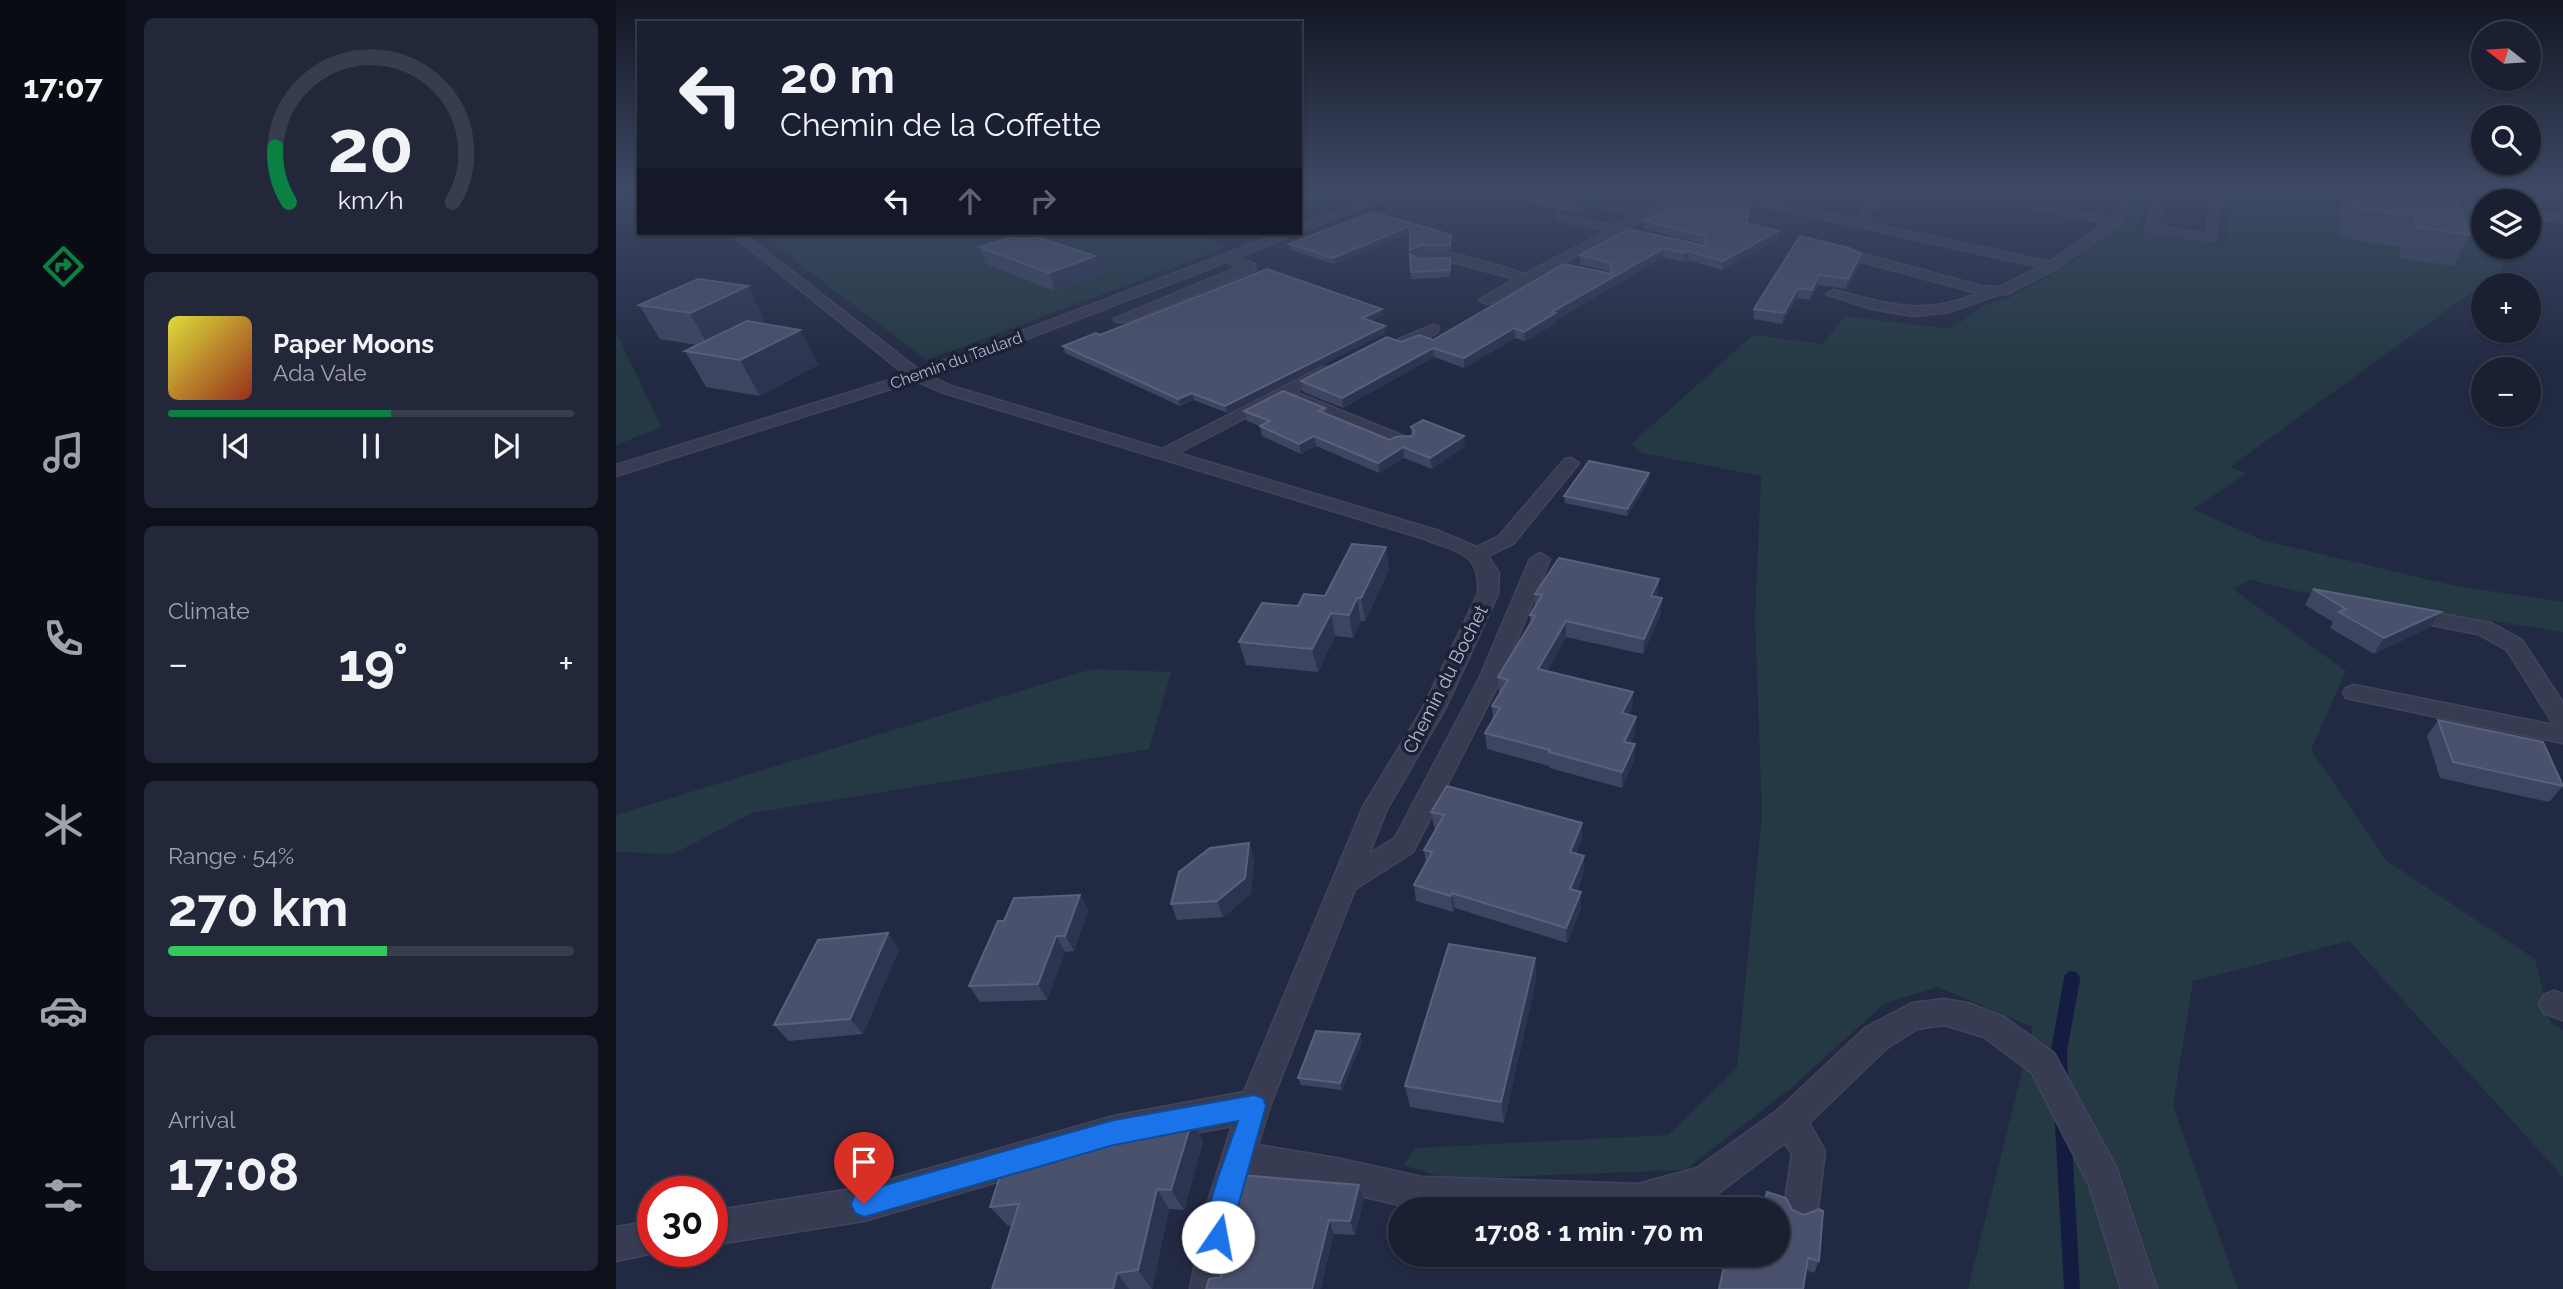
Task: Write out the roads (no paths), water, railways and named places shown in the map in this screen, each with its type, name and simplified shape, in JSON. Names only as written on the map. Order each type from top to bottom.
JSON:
[{"type":"street","points":[[759,251],[917,376],[946,389],[1429,534],[1477,554],[1506,540],[1571,463]]},
{"type":"street","name":"Chemin du Taulard","points":[[616,471],[917,376],[1243,251]]},
{"type":"street","points":[[1486,300],[1577,251]]},
{"type":"street","points":[[1985,251],[2052,266]]},
{"type":"street","points":[[1833,294],[1874,306],[1927,313],[1946,311],[1992,292],[2002,291],[2052,266],[2073,251]]},
{"type":"street","points":[[1460,252],[1531,275]]},
{"type":"street","points":[[1419,258],[1446,256],[1531,275]]},
{"type":"street","points":[[1856,256],[1992,292]]},
{"type":"street","points":[[1122,319],[1251,267],[1225,258]]},
{"type":"street","points":[[1553,264],[1579,271]]},
{"type":"street","points":[[1376,345],[1387,340],[1402,345],[1433,329]]},
{"type":"street","points":[[1164,454],[1341,363]]},
{"type":"street","points":[[1284,392],[1405,442]]},
{"type":"street","name":"Chemin du Bochet","points":[[1208,1289],[1222,1211],[1254,1106],[1375,807],[1434,709],[1485,604],[1490,583],[1489,573],[1477,554]]},
{"type":"street","points":[[1346,881],[1404,845],[1489,679],[1540,559]]},
{"type":"street","points":[[2393,611],[2484,628],[2515,645],[2563,721]]},
{"type":"street","points":[[2354,693],[2563,735]]},
{"type":"street","points":[[1240,1159],[1336,1174],[1422,1194],[1638,1200],[1705,1182],[1789,1121],[1876,1038],[1912,1016],[1944,1012],[1968,1017],[1994,1027],[2043,1063],[2104,1179],[2139,1289]]},
{"type":"street","points":[[728,1225],[864,1204],[1114,1132],[1254,1106]]},
{"type":"street","points":[[1789,1121],[1809,1151],[1801,1208]]},
{"type":"street","points":[[616,1244],[637,1241]]},
{"type":"waterway","points":[[2060,1076],[2059,1050],[2072,979]]},
{"type":"waterway","points":[[2063,1124],[2072,1289]]}]
